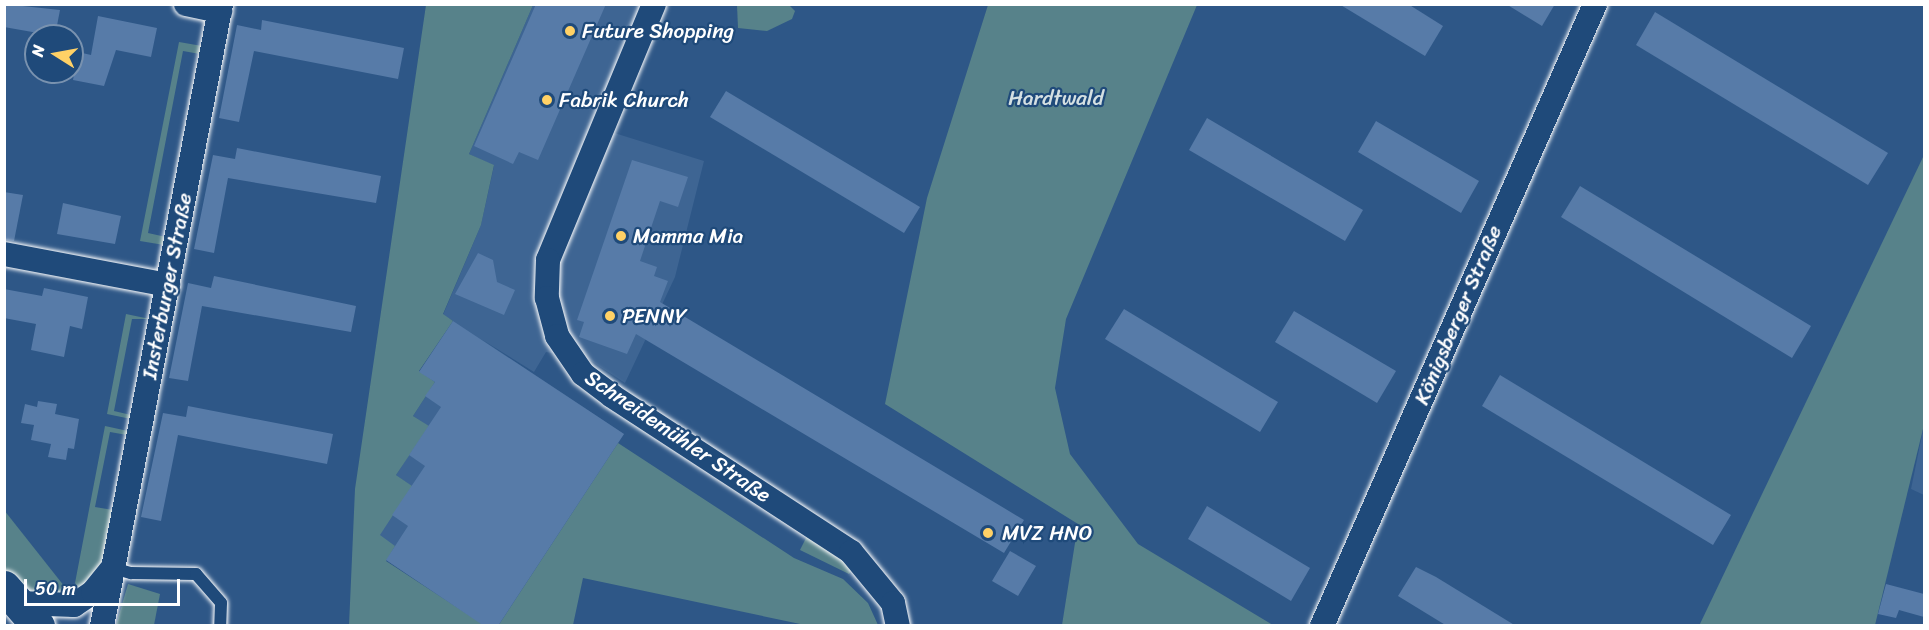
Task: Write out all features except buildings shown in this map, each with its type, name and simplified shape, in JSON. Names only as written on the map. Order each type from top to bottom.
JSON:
[{"type":"street","points":[[186,4],[221,8]]},
{"type":"street","name":"Schneidemühler Straße","points":[[654,4],[548,260],[547,298],[557,336],[583,374],[612,396],[851,552],[893,603],[898,626]]},
{"type":"street","name":"Königsberger Straße","points":[[1322,626],[1595,4]]},
{"type":"street","name":"Insterburger Straße","points":[[102,626],[221,8]]},
{"type":"street","points":[[4,254],[168,285]]},
{"type":"street","name":"Insterburger Straße","points":[[21,605],[74,605],[93,592],[113,568]]},
{"type":"lane","points":[[113,568],[131,573],[196,574],[221,603],[220,626]]},
{"type":"shaded area","points":[[533,5],[644,5],[592,126],[704,161],[675,277],[625,383],[590,360],[546,352],[534,372],[481,339],[624,434],[484,625],[386,560],[379,535],[411,486],[396,475],[428,426],[413,416],[435,382],[419,372],[453,321],[443,315],[481,225],[494,166],[469,154]]},
{"type":"shaded area","points":[[1924,425],[1924,495],[1911,489]]},
{"type":"green space","points":[[426,5],[533,5],[469,154],[494,165],[481,225],[443,314],[453,321],[419,371],[435,382],[413,416],[429,426],[396,475],[412,486],[380,535],[395,546],[386,561],[484,625],[349,626],[355,489]]},
{"type":"green space","points":[[737,5],[789,5],[795,11],[792,19],[767,31],[738,28]]},
{"type":"green space","name":"Hardtwald","points":[[988,5],[1197,5],[1066,319],[1055,388],[1070,454],[1138,544],[1273,625],[1062,625],[1078,524],[885,404],[927,198]]},
{"type":"green space","points":[[179,42],[202,46],[200,54],[183,51],[148,233],[166,237],[164,245],[140,241]]},
{"type":"green space","points":[[1924,155],[1924,425],[1875,625],[1699,626]]},
{"type":"green space","points":[[126,314],[150,319],[132,319],[114,411],[131,415],[131,419],[107,414]]},
{"type":"green space","points":[[105,426],[128,431],[127,435],[110,432],[95,507],[113,510],[102,562],[81,591],[75,583]]},
{"type":"green space","points":[[618,443],[794,558],[843,579],[868,603],[878,625],[805,625],[583,578],[573,625],[498,626]]},
{"type":"green space","points":[[4,510],[72,596],[54,601],[22,589],[5,569]]},
{"type":"green space","points":[[810,530],[853,568],[849,574],[800,550]]},
{"type":"green space","points":[[128,584],[160,594],[154,625],[116,625]]},
{"type":"place","name":"Future Shopping","points":[[570,31]]},
{"type":"place","name":"Fabrik Church","points":[[547,100]]},
{"type":"place","name":"Mamma Mia","points":[[621,236]]},
{"type":"place","name":"PENNY","points":[[610,316]]},
{"type":"place","name":"MVZ HNO","points":[[988,533]]}]
